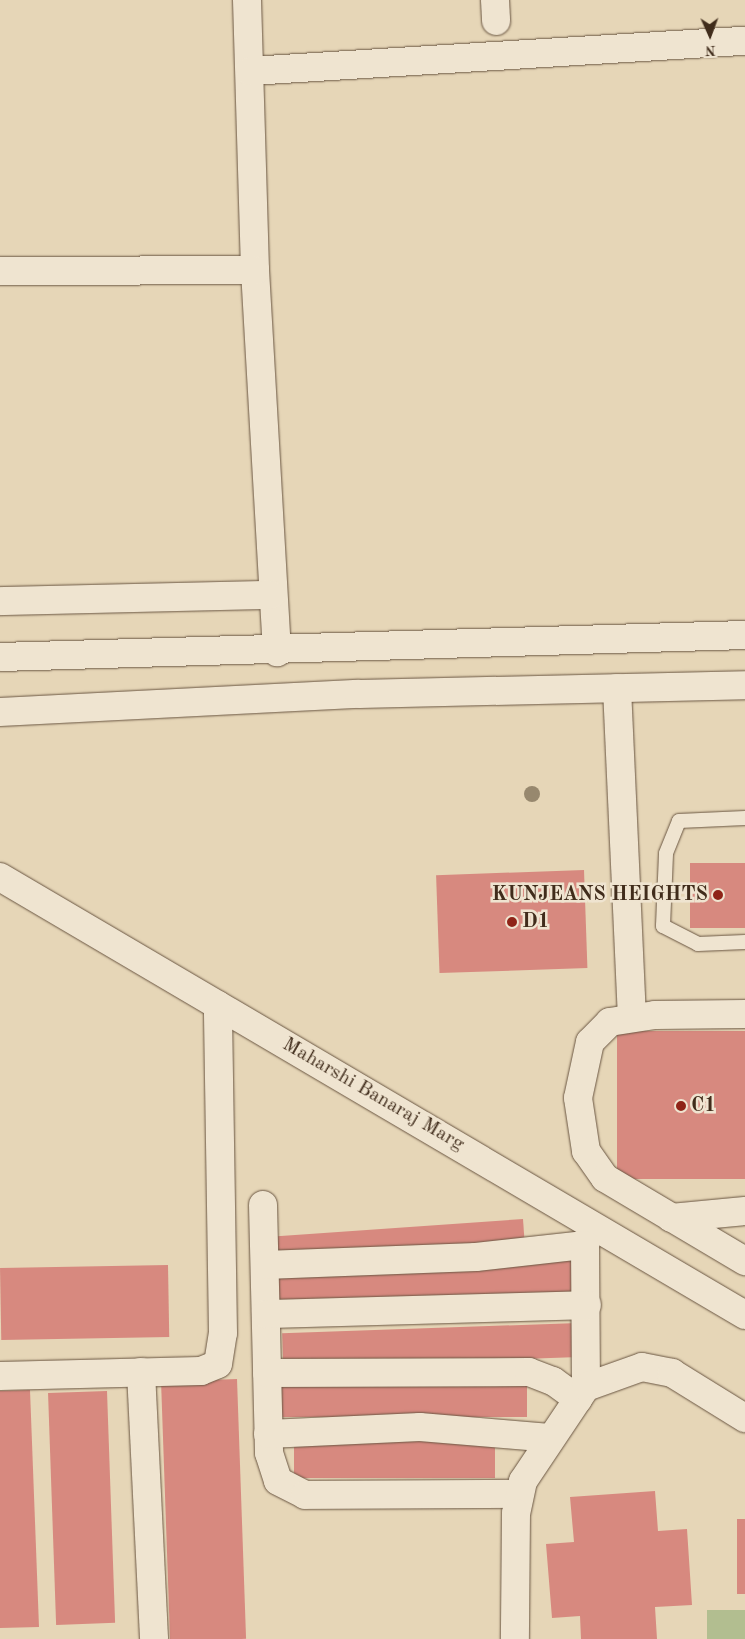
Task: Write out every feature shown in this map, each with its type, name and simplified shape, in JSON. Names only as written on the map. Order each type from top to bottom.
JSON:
[{"type":"street","points":[[248,0],[255,270],[271,595],[277,652]]},
{"type":"street","points":[[250,71],[745,41]]},
{"type":"street","points":[[0,271],[255,270]]},
{"type":"street","points":[[0,600],[271,595]]},
{"type":"street","points":[[0,658],[277,652],[745,635]]},
{"type":"street","points":[[0,712],[360,694],[745,685]]},
{"type":"street","points":[[617,688],[632,1016]]},
{"type":"street","name":"Maharshi Banaraj Marg","points":[[0,878],[745,1315]]},
{"type":"street","points":[[0,1376],[201,1371],[218,1364],[223,1352],[218,1005]]},
{"type":"street","points":[[745,1014],[632,1016],[610,1022],[590,1042],[580,1072],[580,1130],[586,1150],[605,1178],[745,1260]]},
{"type":"street","points":[[263,1205],[268,1453],[278,1481],[305,1495],[519,1494]]},
{"type":"street","points":[[672,1218],[745,1211]]},
{"type":"street","points":[[265,1265],[476,1257],[585,1245],[587,1305],[582,1393]]},
{"type":"street","points":[[266,1314],[587,1305]]},
{"type":"street","points":[[515,1639],[519,1494],[523,1481],[550,1438],[582,1393],[642,1367],[672,1373],[745,1418]]},
{"type":"street","points":[[141,1372],[154,1639]]},
{"type":"street","points":[[267,1373],[528,1372],[582,1393]]},
{"type":"street","points":[[268,1434],[420,1427],[550,1438]]},
{"type":"lane","points":[[745,818],[679,821],[666,854],[663,926],[698,944],[745,942]]},
{"type":"green space","points":[[707,1610],[745,1610],[745,1639],[707,1639]]},
{"type":"building","name":"KUNJEANS HEIGHTS","points":[[690,863],[745,863],[745,928],[690,928]]},
{"type":"building","name":"D1","points":[[584,870],[587,968],[440,973],[436,875]]},
{"type":"building","name":"C1","points":[[617,1031],[745,1031],[745,1179],[617,1179]]},
{"type":"building","points":[[523,1219],[525,1250],[276,1267],[274,1236]]},
{"type":"building","points":[[573,1257],[575,1293],[275,1309],[273,1273]]},
{"type":"building","points":[[168,1265],[169,1337],[1,1340],[0,1268]]},
{"type":"building","points":[[578,1323],[579,1357],[283,1367],[282,1333]]},
{"type":"building","points":[[237,1379],[246,1639],[170,1639],[161,1382]]},
{"type":"building","points":[[280,1383],[527,1383],[527,1417],[280,1417]]},
{"type":"building","points":[[30,1390],[39,1627],[0,1628],[0,1391]]},
{"type":"building","points":[[107,1391],[115,1623],[56,1625],[48,1393]]},
{"type":"building","points":[[294,1441],[495,1441],[495,1478],[294,1478]]},
{"type":"building","points":[[655,1491],[658,1531],[687,1529],[692,1605],[655,1607],[657,1639],[581,1639],[580,1616],[552,1618],[546,1544],[574,1542],[570,1497]]},
{"type":"building","points":[[737,1519],[745,1519],[745,1594],[737,1594]]},
{"type":"place","name":"KUNJEANS HEIGHTS","points":[[718,895]]},
{"type":"place","name":"D1","points":[[512,922]]},
{"type":"place","name":"C1","points":[[681,1106]]}]
